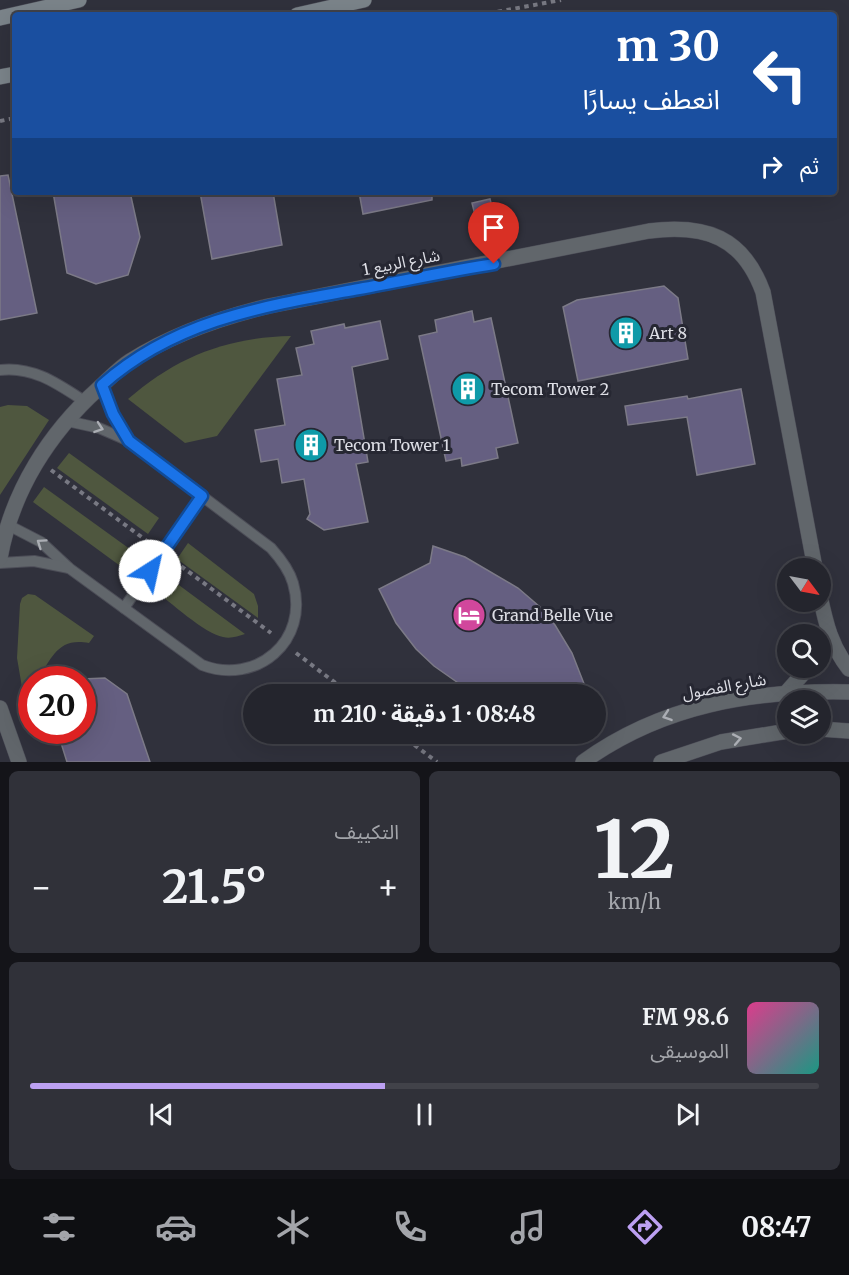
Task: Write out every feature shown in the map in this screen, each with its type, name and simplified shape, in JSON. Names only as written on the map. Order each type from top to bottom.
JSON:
[{"type":"main road","points":[[27,12],[80,0]]},
{"type":"main road","points":[[310,12],[364,0]]},
{"type":"street","name":"شارع الربيع 1","points":[[0,558],[8,525],[38,459],[84,401],[127,363],[152,348],[207,323],[238,314],[649,231],[688,229],[725,240],[742,254],[756,272],[763,292],[813,558]]},
{"type":"street","points":[[831,647],[849,669]]},
{"type":"street","points":[[789,690],[799,678]]},
{"type":"street","name":"شارع الفصول","points":[[831,693],[849,692]]},
{"type":"street","name":"شارع الفصول","points":[[583,762],[627,733],[664,717],[704,705],[777,695]]},
{"type":"street","points":[[0,708],[19,762]]},
{"type":"street","points":[[831,730],[849,731]]},
{"type":"street","points":[[661,762],[721,742],[777,733]]},
{"type":"lane","points":[[0,370],[35,373],[84,401]]},
{"type":"lane","points":[[102,385],[113,414],[129,441]]},
{"type":"lane","points":[[8,525],[41,542],[69,568],[202,665],[215,670],[243,670],[258,665],[273,656],[284,643],[295,612],[294,585],[289,573],[271,548],[129,441],[99,428],[67,421]]},
{"type":"lane","points":[[124,608],[202,496]]},
{"type":"lane","points":[[0,563],[34,561],[69,568]]},
{"type":"path","points":[[496,12],[561,0]]},
{"type":"path","points":[[38,459],[337,684]]},
{"type":"path","points":[[413,744],[437,762]]},
{"type":"green space","points":[[291,336],[217,436],[185,443],[128,399],[165,372],[204,352],[245,340]]},
{"type":"green space","points":[[27,406],[49,420],[0,495],[0,407]]},
{"type":"green space","points":[[69,453],[159,518],[148,534],[57,468]]},
{"type":"green space","points":[[44,487],[134,552],[123,568],[33,502]]},
{"type":"green space","points":[[188,543],[254,594],[258,606],[258,618],[177,559]]},
{"type":"green space","points":[[164,574],[245,634],[232,637],[215,635],[187,616],[153,589]]},
{"type":"green space","points":[[28,594],[35,595],[94,636],[89,643],[70,643],[63,646],[57,650],[45,666],[18,666],[22,598]]},
{"type":"building","points":[[8,175],[37,313],[0,320],[0,176]]},
{"type":"building","points":[[54,195],[131,195],[140,237],[128,275],[96,284],[67,273]]},
{"type":"building","points":[[201,195],[274,195],[282,245],[212,259]]},
{"type":"building","points":[[360,195],[432,195],[432,200],[363,214]]},
{"type":"building","points":[[490,199],[496,222],[478,227],[472,203]]},
{"type":"building","name":"Art 8","points":[[664,286],[678,298],[688,359],[578,381],[563,307],[577,300]]},
{"type":"building","name":"Tecom Tower 2","points":[[472,311],[474,322],[491,318],[518,443],[496,448],[498,458],[462,466],[461,458],[446,461],[419,336],[437,332],[435,320]]},
{"type":"building","name":"Tecom Tower 1","points":[[380,321],[388,359],[352,367],[368,462],[356,464],[368,522],[324,530],[307,519],[310,514],[304,479],[282,483],[278,459],[261,462],[255,430],[285,425],[277,379],[302,375],[296,348],[314,344],[311,331],[344,324],[345,328]]},
{"type":"building","points":[[741,389],[755,464],[697,475],[687,417],[628,425],[625,406],[687,396],[688,399]]},
{"type":"building","name":"Grand Belle Vue","points":[[433,546],[465,557],[518,588],[540,607],[555,625],[572,653],[584,684],[460,684],[434,666],[416,649],[396,623],[379,589],[430,563]]},
{"type":"building","points":[[96,678],[105,678],[127,694],[150,762],[67,762],[61,744],[96,744]]},
{"type":"place","name":"Art 8","points":[[626,333]]},
{"type":"place","name":"Tecom Tower 2","points":[[468,389]]},
{"type":"place","name":"Tecom Tower 1","points":[[311,445]]},
{"type":"place","name":"Grand Belle Vue","points":[[469,615]]},
{"type":"route","points":[[150,571],[202,496],[129,441],[113,414],[102,385],[127,363],[152,348],[207,323],[269,306],[494,264]]}]
